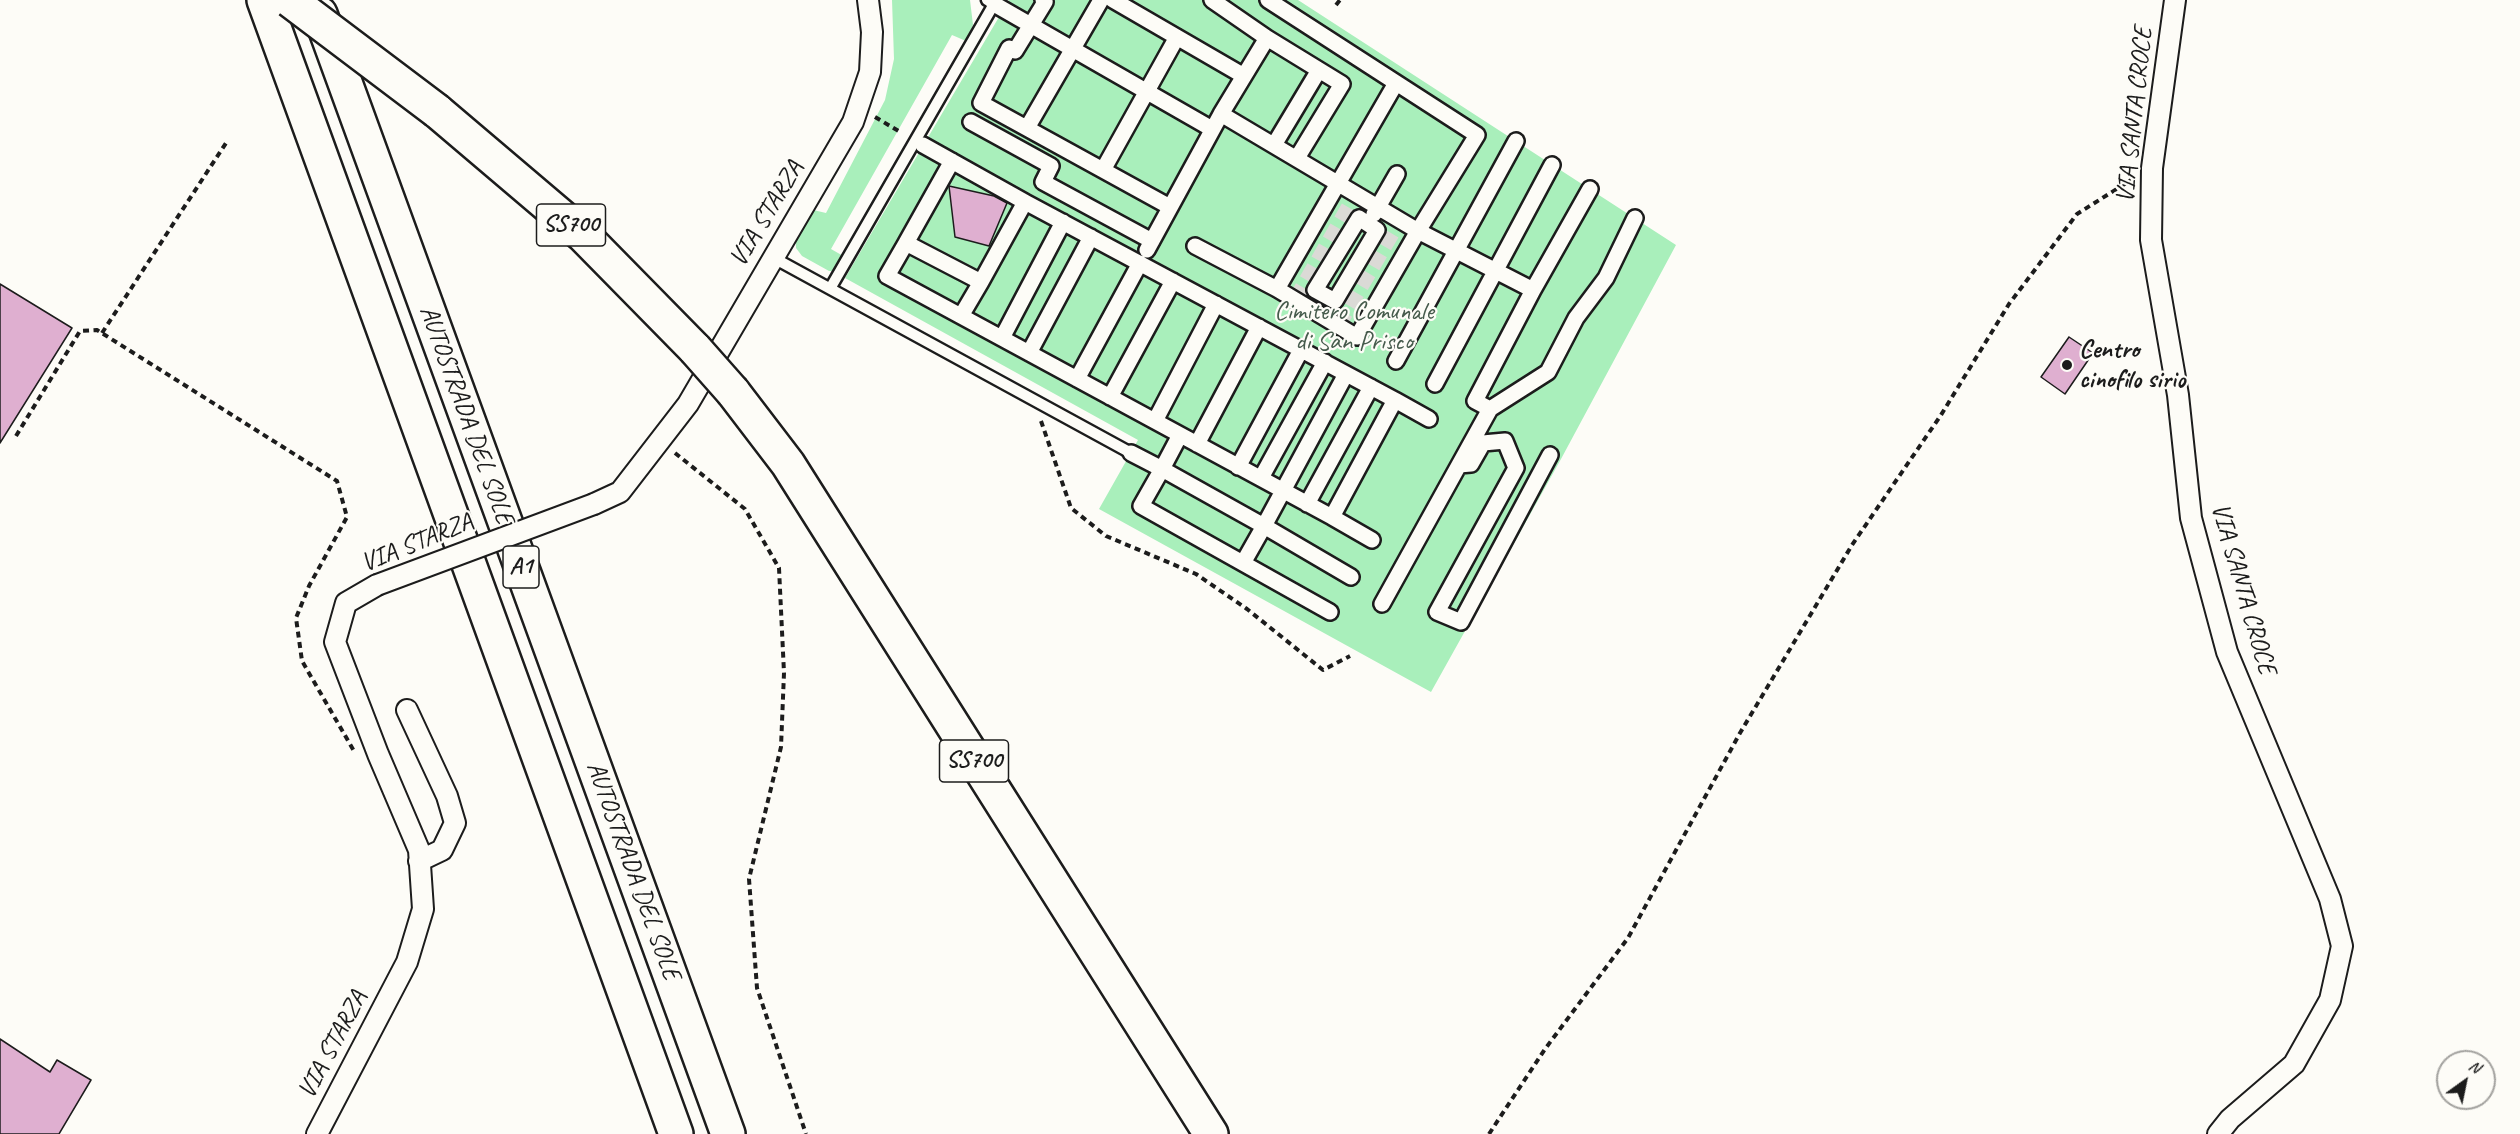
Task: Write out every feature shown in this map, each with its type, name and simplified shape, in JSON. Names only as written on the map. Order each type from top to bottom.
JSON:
[{"type":"highway","name":"AUTOSTRADA DEL SOLE","points":[[264,0],[676,1134]]},
{"type":"highway","name":"SS700","points":[[290,0],[437,111],[583,235],[695,349],[733,392],[788,464],[1211,1134]]},
{"type":"highway","name":"AUTOSTRADA DEL SOLE","points":[[315,0],[728,1134]]},
{"type":"street","name":"VIA STARZA","points":[[317,1134],[407,962],[423,909],[418,850],[335,642],[346,603],[377,585],[594,504],[620,492],[661,442],[688,404],[853,122],[870,72],[872,32],[868,0]]},
{"type":"street","points":[[1043,0],[1045,2],[1015,51],[1009,48],[981,103],[1170,207]]},
{"type":"street","points":[[1027,128],[1101,0]]},
{"type":"street","points":[[1113,0],[1244,76]]},
{"type":"street","points":[[1212,0],[1267,38],[1342,84],[1297,158]]},
{"type":"street","points":[[1195,246],[1277,289],[1316,313],[1358,344],[1418,231],[1477,135],[1268,0]]},
{"type":"street","name":"VIA SANTA CROCE","points":[[2175,0],[2152,168],[2151,240],[2178,395],[2192,518],[2227,652],[2330,899],[2342,946],[2330,1000],[2295,1064],[2230,1119],[2218,1134]]},
{"type":"street","points":[[990,2],[1212,129]]},
{"type":"street","points":[[1102,170],[1178,37]]},
{"type":"street","points":[[1077,379],[1212,129],[1267,38]]},
{"type":"street","points":[[1274,145],[1319,70]]},
{"type":"street","points":[[1277,289],[1396,83]]},
{"type":"street","points":[[1221,114],[1418,231],[1533,290]]},
{"type":"street","points":[[971,122],[1051,166],[1042,182],[1146,251],[1173,281],[1430,418]]},
{"type":"street","points":[[1396,361],[1516,141]]},
{"type":"street","points":[[923,145],[1090,237],[1146,251]]},
{"type":"street","points":[[952,161],[887,276],[1372,540]]},
{"type":"street","points":[[1435,384],[1552,165]]},
{"type":"street","points":[[1367,224],[1397,174]]},
{"type":"street","points":[[1490,409],[1475,401],[1533,290],[1590,189]]},
{"type":"street","points":[[961,316],[1025,202]]},
{"type":"street","points":[[1359,218],[1367,224],[1377,230],[1335,302],[1316,290],[1359,218]]},
{"type":"street","points":[[1382,604],[1490,409],[1527,391],[1548,372],[1576,318],[1606,278],[1635,218]]},
{"type":"street","points":[[1002,338],[1063,222]]},
{"type":"street","points":[[1029,353],[1090,237]]},
{"type":"street","points":[[906,243],[981,282]]},
{"type":"street","points":[[1110,397],[1173,281]]},
{"type":"street","points":[[1316,313],[1326,296]]},
{"type":"street","points":[[1155,421],[1216,304]]},
{"type":"street","points":[[1197,444],[1259,327]]},
{"type":"street","points":[[1238,466],[1301,350]]},
{"type":"street","points":[[1261,478],[1325,362]]},
{"type":"street","points":[[1243,563],[1346,374]]},
{"type":"street","points":[[1307,504],[1371,387]]},
{"type":"street","points":[[1332,517],[1395,400]]},
{"type":"street","points":[[1180,435],[1141,506],[1330,612]]},
{"type":"street","points":[[1459,465],[1471,464],[1483,443],[1505,441],[1516,468],[1437,612],[1461,622],[1550,455]]},
{"type":"street","points":[[1131,453],[1351,577]]},
{"type":"street","points":[[406,710],[447,796],[455,823],[442,850],[419,861]]},
{"type":"lane","points":[[831,287],[990,2]]},
{"type":"lane","points":[[772,257],[831,287],[1131,453]]},
{"type":"path","points":[[1336,5],[1340,0]]},
{"type":"path","points":[[875,117],[905,135]]},
{"type":"path","points":[[102,333],[226,143]]},
{"type":"path","points":[[1489,1134],[1545,1049],[1628,938],[1740,733],[1852,545],[1941,415],[2009,304],[2077,214],[2152,168]]},
{"type":"path","points":[[16,436],[80,331],[97,330],[338,481],[347,517],[309,586],[296,618],[302,661],[353,750],[360,758]]},
{"type":"path","points":[[1033,398],[1071,508],[1106,536],[1196,574],[1247,609],[1323,670],[1350,656]]},
{"type":"path","points":[[661,442],[745,509],[779,568],[784,672],[781,747],[749,879],[757,988],[806,1134]]},
{"type":"green space","points":[[892,0],[970,0],[973,25],[966,41],[952,35],[831,249],[845,257],[837,271],[829,271],[802,256],[796,248],[796,236],[809,209],[826,213],[885,100],[894,59]]},
{"type":"green space","name":"Cimitero Comunale di San Prisco","points":[[1009,0],[1298,0],[1676,245],[1561,459],[1431,692],[1099,509],[1138,440],[845,278]]},
{"type":"building","points":[[949,186],[994,196],[1007,203],[989,246],[955,237]]},
{"type":"building","points":[[0,284],[72,328],[0,443]]},
{"type":"building","name":"Centro cinofilo sirio","points":[[2069,337],[2093,353],[2065,394],[2041,377]]},
{"type":"building","points":[[0,1039],[50,1072],[57,1060],[91,1080],[59,1134],[0,1134]]},
{"type":"tunnel","points":[[1295,300],[1356,194]]},
{"type":"tunnel","points":[[1338,326],[1400,220]]},
{"type":"place","name":"Centro cinofilo sirio","points":[[2067,365]]}]
